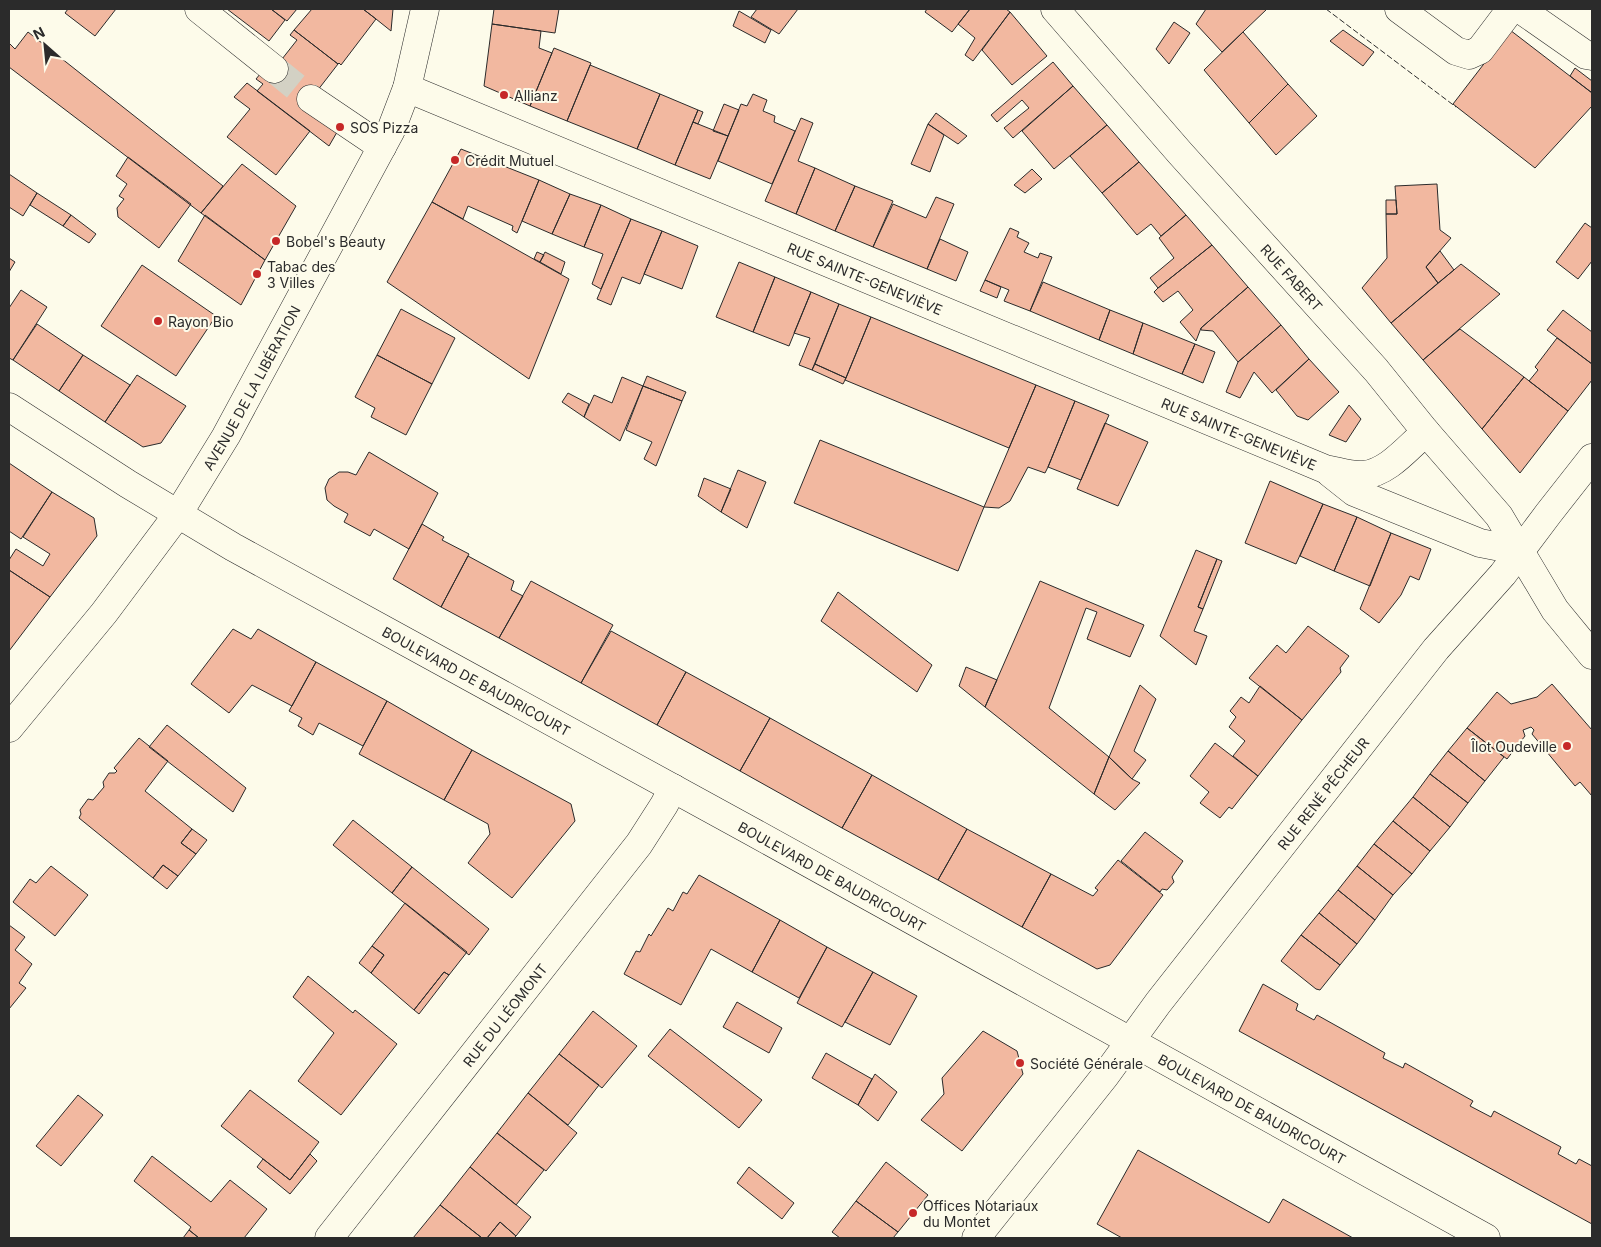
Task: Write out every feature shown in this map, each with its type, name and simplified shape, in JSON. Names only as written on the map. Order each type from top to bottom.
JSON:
[{"type":"street","points":[[199,9],[274,69]]},
{"type":"street","name":"AVENUE DE LA LIBÉRATION","points":[[9,728],[104,613],[178,514],[226,436],[391,130],[407,88],[425,9]]},
{"type":"street","name":"RUE FABERT","points":[[1055,9],[1180,152],[1376,370],[1426,432],[1499,516],[1555,610],[1592,655]]},
{"type":"street","points":[[1399,9],[1456,51],[1469,55],[1480,50],[1511,9]]},
{"type":"street","points":[[1520,9],[1586,55],[1592,56]]},
{"type":"street","name":"RUE SAINTE-GENEVIÈVE","points":[[407,88],[1325,469],[1362,475],[1375,473],[1426,432]]},
{"type":"street","points":[[312,99],[382,147]]},
{"type":"street","name":"BOULEVARD DE BAUDRICOURT","points":[[9,407],[128,484],[233,547],[1486,1238]]},
{"type":"street","name":"RUE RENÉ PÊCHEUR","points":[[976,1238],[1436,649],[1503,574],[1592,458]]},
{"type":"street","name":"RUE SAINTE-GENEVIÈVE","points":[[1325,469],[1354,492],[1480,543],[1521,551]]},
{"type":"street","name":"RUE DU LÉOMONT","points":[[329,1238],[638,844],[673,788]]},
{"type":"building","points":[[68,9],[116,9],[95,36],[65,13]]},
{"type":"building","points":[[227,9],[271,9],[285,20],[269,41]]},
{"type":"building","points":[[271,9],[297,9],[287,21]]},
{"type":"building","points":[[312,9],[363,9],[376,19],[341,65],[294,30]]},
{"type":"building","points":[[363,9],[393,9],[391,31],[376,19]]},
{"type":"building","points":[[494,9],[559,9],[555,33],[492,24]]},
{"type":"building","points":[[757,9],[798,9],[779,34],[751,17]]},
{"type":"building","points":[[927,9],[970,9],[952,32],[925,12]]},
{"type":"building","points":[[970,9],[1006,9],[1010,12],[973,61],[965,55],[975,38],[958,24]]},
{"type":"building","points":[[1206,9],[1267,9],[1222,52],[1196,24]]},
{"type":"building","points":[[739,11],[771,30],[765,43],[733,26]]},
{"type":"building","points":[[1010,12],[1047,56],[1012,85],[982,50]]},
{"type":"building","points":[[1174,22],[1190,33],[1169,64],[1156,49]]},
{"type":"building","points":[[492,24],[541,31],[539,48],[552,53],[530,106],[484,86]]},
{"type":"building","points":[[294,30],[338,64],[314,95],[340,127],[329,146],[257,91],[263,84],[256,79],[265,68],[271,73],[297,40],[290,35]]},
{"type":"building","points":[[1343,30],[1374,52],[1363,66],[1330,41]]},
{"type":"building","points":[[1510,30],[1592,93],[1592,106],[1535,168],[1453,104]]},
{"type":"building","points":[[28,32],[223,186],[201,213],[9,67],[9,43],[15,49]]},
{"type":"building","points":[[1243,32],[1288,84],[1249,123],[1204,70]]},
{"type":"building","points":[[554,48],[591,63],[567,121],[530,106]]},
{"type":"building","points":[[1053,62],[1073,86],[1013,138],[1004,128],[1029,108],[1022,100],[997,122],[991,115]]},
{"type":"building","points":[[590,65],[660,94],[637,149],[567,121]]},
{"type":"building","points":[[1575,68],[1592,81],[1591,92],[1570,76]]},
{"type":"building","points":[[247,83],[310,131],[276,175],[227,137],[250,109],[234,97]]},
{"type":"building","points":[[1288,84],[1317,116],[1276,155],[1249,123]]},
{"type":"building","points":[[1073,86],[1107,125],[1054,169],[1022,131]]},
{"type":"building","points":[[660,94],[698,110],[675,165],[637,149]]},
{"type":"building","points":[[753,94],[767,100],[763,111],[775,116],[774,122],[795,131],[772,184],[718,161],[741,104],[747,106]]},
{"type":"building","points":[[724,104],[739,110],[728,136],[713,131]]},
{"type":"building","points":[[698,110],[703,112],[698,124],[693,122]]},
{"type":"building","points":[[936,113],[967,136],[958,144],[928,124]]},
{"type":"building","points":[[801,118],[813,123],[798,161],[815,168],[796,214],[765,201]]},
{"type":"building","points":[[693,122],[728,136],[710,179],[675,165]]},
{"type":"building","points":[[928,124],[944,135],[930,172],[911,164]]},
{"type":"building","points":[[1107,125],[1139,162],[1102,193],[1070,156]]},
{"type":"building","points":[[461,149],[539,180],[517,233],[512,230],[513,226],[468,206],[463,219],[432,202]]},
{"type":"building","points":[[128,157],[191,204],[159,248],[118,217],[117,208],[124,199],[119,196],[127,184],[116,176]]},
{"type":"building","points":[[1139,162],[1186,215],[1161,236],[1151,224],[1137,235],[1102,193]]},
{"type":"building","points":[[242,164],[296,206],[265,260],[201,213]]},
{"type":"building","points":[[815,168],[855,186],[835,231],[796,214]]},
{"type":"building","points":[[1032,169],[1042,179],[1025,193],[1014,185]]},
{"type":"building","points":[[9,174],[37,193],[23,216],[9,207]]},
{"type":"building","points":[[539,180],[570,194],[552,234],[522,221]]},
{"type":"building","points":[[1437,184],[1440,230],[1451,238],[1426,267],[1438,283],[1391,323],[1362,288],[1387,258],[1386,214],[1397,214],[1395,186]]},
{"type":"building","points":[[855,186],[893,201],[873,247],[835,231]]},
{"type":"building","points":[[37,193],[71,215],[63,226],[30,205]]},
{"type":"building","points":[[570,194],[601,205],[584,247],[552,234]]},
{"type":"building","points":[[936,197],[954,204],[927,269],[873,247],[893,204],[926,218]]},
{"type":"building","points":[[1386,200],[1396,200],[1397,214],[1386,214]]},
{"type":"building","points":[[432,202],[569,279],[529,379],[387,282]]},
{"type":"building","points":[[601,205],[631,219],[601,289],[592,284],[603,254],[584,247]]},
{"type":"building","points":[[71,215],[96,234],[89,243],[63,226]]},
{"type":"building","points":[[205,215],[265,260],[241,305],[178,261]]},
{"type":"building","points":[[1186,215],[1212,245],[1158,288],[1150,278],[1174,258],[1159,238]]},
{"type":"building","points":[[631,219],[662,231],[640,284],[622,277],[611,305],[597,299]]},
{"type":"building","points":[[1585,223],[1592,228],[1592,261],[1578,279],[1556,262]]},
{"type":"building","points":[[1010,228],[1019,232],[1017,237],[1029,243],[1024,252],[1038,258],[1040,253],[1052,257],[1030,311],[1004,301],[1009,290],[985,280]]},
{"type":"building","points":[[662,231],[698,246],[682,289],[644,274]]},
{"type":"building","points":[[940,239],[968,252],[956,281],[927,269]]},
{"type":"building","points":[[1212,245],[1248,287],[1201,328],[1196,341],[1180,322],[1193,310],[1178,291],[1163,302],[1154,292]]},
{"type":"building","points":[[1440,251],[1454,270],[1438,283],[1426,267]]},
{"type":"building","points":[[537,252],[544,255],[540,262],[534,259]]},
{"type":"building","points":[[545,252],[565,262],[561,274],[540,262]]},
{"type":"building","points":[[9,258],[15,262],[9,272]]},
{"type":"building","points":[[739,262],[775,277],[753,332],[716,317]]},
{"type":"building","points":[[1461,264],[1500,294],[1423,360],[1391,323]]},
{"type":"building","name":"Rayon Bio","points":[[142,265],[216,316],[176,376],[101,326]]},
{"type":"building","points":[[775,277],[811,292],[789,346],[753,332]]},
{"type":"building","points":[[985,280],[1001,287],[997,298],[980,291]]},
{"type":"building","points":[[1043,282],[1110,310],[1099,340],[1030,311]]},
{"type":"building","points":[[1248,287],[1281,325],[1238,362],[1213,331],[1201,330],[1201,328]]},
{"type":"building","points":[[21,290],[47,307],[13,360],[9,358],[9,308]]},
{"type":"building","points":[[811,292],[839,304],[812,370],[799,365],[810,338],[794,333]]},
{"type":"building","points":[[839,304],[871,317],[846,378],[815,364]]},
{"type":"building","points":[[401,309],[455,338],[432,384],[377,355]]},
{"type":"building","points":[[1110,310],[1143,323],[1133,354],[1099,340]]},
{"type":"building","points":[[1563,310],[1592,332],[1592,364],[1547,330]]},
{"type":"building","points":[[871,317],[1036,385],[1009,448],[845,380]]},
{"type":"building","points":[[1143,323],[1195,344],[1182,374],[1133,354]]},
{"type":"building","points":[[37,324],[83,355],[59,391],[13,360]]},
{"type":"building","points":[[1281,325],[1309,359],[1272,393],[1254,372],[1240,398],[1226,392],[1238,362]]},
{"type":"building","points":[[1460,329],[1524,377],[1482,429],[1423,360]]},
{"type":"building","points":[[1557,338],[1592,364],[1592,380],[1568,411],[1529,381],[1538,370],[1535,367]]},
{"type":"building","points":[[1195,344],[1215,352],[1203,383],[1182,374]]},
{"type":"building","points":[[83,355],[130,385],[105,422],[59,391]]},
{"type":"building","points":[[377,355],[432,384],[406,435],[371,417],[375,408],[355,397]]},
{"type":"building","points":[[1309,359],[1339,392],[1308,420],[1297,416],[1276,390]]},
{"type":"building","points":[[815,364],[846,378],[843,384],[812,370]]},
{"type":"building","points":[[137,375],[186,406],[161,443],[143,447],[105,422]]},
{"type":"building","points":[[647,376],[686,392],[682,401],[643,386]]},
{"type":"building","points":[[622,377],[643,386],[620,441],[584,417],[594,395],[612,403]]},
{"type":"building","points":[[1524,377],[1568,411],[1520,473],[1482,429]]},
{"type":"building","points":[[1036,385],[1075,401],[1048,467],[1045,473],[1028,467],[1010,501],[999,508],[984,507]]},
{"type":"building","points":[[643,386],[682,401],[656,466],[644,459],[652,442],[626,430]]},
{"type":"building","points":[[568,393],[589,404],[584,417],[562,402]]},
{"type":"building","points":[[1075,401],[1109,415],[1081,480],[1048,467]]},
{"type":"building","points":[[1349,405],[1361,419],[1346,442],[1329,435]]},
{"type":"building","points":[[1105,423],[1148,442],[1118,506],[1077,489]]},
{"type":"building","points":[[820,440],[984,507],[958,571],[794,503]]},
{"type":"building","points":[[369,452],[438,493],[409,549],[374,529],[370,536],[344,522],[348,514],[327,500],[325,488],[329,479],[339,472],[348,472],[356,475]]},
{"type":"building","points":[[9,463],[52,492],[21,539],[9,531]]},
{"type":"building","points":[[738,470],[766,482],[747,528],[721,512]]},
{"type":"building","points":[[704,478],[731,489],[721,512],[698,496]]},
{"type":"building","points":[[1270,481],[1323,504],[1296,564],[1245,543]]},
{"type":"building","points":[[52,492],[94,518],[97,536],[50,597],[9,570],[9,560],[16,549],[43,566],[50,554],[23,537]]},
{"type":"building","points":[[1323,504],[1357,517],[1334,571],[1300,556]]},
{"type":"building","points":[[1357,517],[1391,533],[1370,586],[1334,571]]},
{"type":"building","points":[[422,524],[444,537],[442,540],[469,554],[441,607],[393,579]]},
{"type":"building","points":[[1391,533],[1431,549],[1419,580],[1410,576],[1401,595],[1379,623],[1360,609]]},
{"type":"building","points":[[1196,550],[1217,559],[1198,607],[1203,609],[1194,631],[1207,636],[1196,665],[1160,636]]},
{"type":"building","points":[[468,556],[514,581],[511,590],[523,596],[499,638],[441,607]]},
{"type":"building","points":[[1217,559],[1222,561],[1203,609],[1198,607]]},
{"type":"building","points":[[9,570],[50,597],[9,651]]},
{"type":"building","points":[[531,581],[613,625],[581,683],[499,638]]},
{"type":"building","points":[[1040,581],[1144,625],[1130,657],[1087,639],[1097,612],[1086,608],[1049,708],[1109,757],[1094,794],[985,707]]},
{"type":"building","points":[[838,592],[932,665],[917,692],[821,621]]},
{"type":"building","points":[[1308,626],[1349,656],[1340,668],[1341,672],[1302,720],[1249,678],[1277,645],[1286,653]]},
{"type":"building","points":[[233,629],[251,639],[258,629],[316,662],[292,706],[252,685],[229,713],[191,684]]},
{"type":"building","points":[[611,631],[686,672],[657,725],[581,683]]},
{"type":"building","points":[[316,662],[387,701],[363,746],[319,723],[313,735],[298,726],[302,718],[289,711]]},
{"type":"building","points":[[966,667],[997,680],[985,707],[959,686]]},
{"type":"building","points":[[686,672],[770,718],[740,771],[657,725]]},
{"type":"building","name":"Îlot Oudeville","points":[[1552,684],[1592,730],[1592,796],[1580,782],[1575,786],[1532,734],[1534,730],[1531,727],[1523,730],[1525,736],[1507,759],[1467,728],[1497,692],[1511,704],[1537,697]]},
{"type":"building","points":[[1140,685],[1156,699],[1134,751],[1146,760],[1132,779],[1109,757]]},
{"type":"building","points":[[1260,686],[1302,720],[1258,776],[1233,756],[1245,741],[1229,727],[1236,717],[1230,711],[1241,697],[1249,703]]},
{"type":"building","points":[[387,701],[472,750],[444,800],[359,754]]},
{"type":"building","points":[[770,718],[872,775],[842,828],[740,771]]},
{"type":"building","points":[[167,725],[246,788],[233,812],[149,747]]},
{"type":"building","points":[[1467,728],[1504,757],[1485,781],[1448,751]]},
{"type":"building","points":[[139,738],[168,761],[145,791],[192,829],[181,843],[196,854],[178,876],[163,865],[153,878],[79,818],[80,810],[88,799],[93,800],[104,787],[103,782],[109,773],[117,771],[114,768]]},
{"type":"building","points":[[1215,743],[1258,776],[1232,809],[1229,807],[1220,818],[1200,803],[1209,792],[1190,776]]},
{"type":"building","points":[[472,750],[571,804],[575,821],[512,898],[468,863],[490,834],[488,824],[444,800]]},
{"type":"building","points":[[1448,751],[1485,781],[1468,803],[1430,774]]},
{"type":"building","points":[[1109,757],[1132,779],[1140,783],[1115,810],[1094,794]]},
{"type":"building","points":[[1430,774],[1468,803],[1450,827],[1413,797]]},
{"type":"building","points":[[872,775],[967,829],[938,880],[842,828]]},
{"type":"building","points":[[1413,797],[1450,827],[1430,851],[1393,821]]},
{"type":"building","points":[[353,820],[412,867],[392,893],[333,845]]},
{"type":"building","points":[[1393,821],[1430,851],[1412,874],[1374,844]]},
{"type":"building","points":[[192,829],[207,840],[196,854],[181,843]]},
{"type":"building","points":[[967,829],[1051,874],[1022,927],[938,880]]},
{"type":"building","points":[[1145,832],[1183,861],[1172,877],[1174,882],[1167,890],[1162,889],[1160,892],[1121,861]]},
{"type":"building","points":[[1374,844],[1412,874],[1393,895],[1357,866]]},
{"type":"building","points":[[1118,860],[1163,895],[1110,965],[1097,969],[1022,927],[1051,874],[1093,896],[1098,890],[1095,888]]},
{"type":"building","points":[[163,865],[178,876],[167,889],[153,878]]},
{"type":"building","points":[[51,866],[88,895],[55,936],[13,902],[30,879],[36,883]]},
{"type":"building","points":[[1357,866],[1393,895],[1375,920],[1338,890]]},
{"type":"building","points":[[412,867],[489,929],[469,955],[392,893]]},
{"type":"building","points":[[699,875],[780,920],[752,972],[711,949],[681,1005],[624,974],[636,951],[640,952],[649,934],[651,936],[668,908],[673,911],[683,892],[687,894]]},
{"type":"building","points":[[1338,890],[1375,920],[1357,944],[1319,913]]},
{"type":"building","points":[[405,903],[467,952],[449,975],[444,972],[414,1010],[371,973],[384,955],[372,946]]},
{"type":"building","points":[[1319,913],[1357,944],[1340,965],[1301,935]]},
{"type":"building","points":[[780,920],[827,947],[799,998],[752,972]]},
{"type":"building","points":[[9,925],[25,937],[15,950],[32,964],[19,983],[26,988],[9,1009]]},
{"type":"building","points":[[1301,935],[1340,965],[1320,990],[1316,989],[1281,961]]},
{"type":"building","points":[[372,946],[384,955],[371,973],[359,963]]},
{"type":"building","points":[[827,947],[873,972],[842,1027],[797,1003]]},
{"type":"building","points":[[444,972],[449,975],[419,1014],[414,1010]]},
{"type":"building","points":[[873,972],[917,996],[890,1045],[845,1022]]},
{"type":"building","points":[[308,976],[353,1013],[355,1010],[397,1044],[341,1115],[298,1081],[334,1033],[293,997]]},
{"type":"building","points":[[1263,984],[1298,1004],[1296,1010],[1314,1020],[1317,1015],[1385,1053],[1383,1058],[1403,1068],[1405,1063],[1473,1101],[1470,1106],[1491,1117],[1494,1111],[1561,1147],[1558,1154],[1576,1164],[1579,1159],[1592,1166],[1592,1224],[1239,1031]]},
{"type":"building","points":[[737,1002],[782,1028],[769,1053],[723,1027]]},
{"type":"building","points":[[593,1011],[637,1046],[602,1088],[559,1054]]},
{"type":"building","points":[[670,1029],[762,1100],[739,1128],[648,1056]]},
{"type":"building","points":[[983,1031],[1017,1051],[1023,1074],[962,1151],[921,1120],[944,1094],[942,1078]]},
{"type":"building","points":[[826,1053],[872,1079],[858,1105],[812,1078]]},
{"type":"building","points":[[559,1054],[599,1085],[568,1125],[528,1093]]},
{"type":"building","points":[[875,1074],[897,1092],[878,1121],[858,1105]]},
{"type":"building","points":[[250,1090],[319,1142],[290,1180],[221,1126]]},
{"type":"building","points":[[528,1093],[577,1133],[546,1171],[497,1133]]},
{"type":"building","points":[[78,1095],[103,1115],[61,1166],[36,1146]]},
{"type":"building","points":[[497,1133],[544,1170],[516,1205],[470,1167]]},
{"type":"building","points":[[1138,1150],[1269,1223],[1283,1199],[1353,1238],[1122,1238],[1097,1224]]},
{"type":"building","points":[[310,1154],[317,1161],[290,1194],[257,1167],[263,1159],[290,1180]]},
{"type":"building","points":[[152,1156],[211,1202],[230,1180],[267,1209],[244,1238],[199,1238],[189,1230],[191,1227],[134,1181]]},
{"type":"building","points":[[886,1162],[928,1195],[898,1232],[856,1201]]},
{"type":"building","points":[[470,1167],[531,1217],[516,1236],[500,1222],[487,1238],[482,1238],[440,1205]]},
{"type":"building","points":[[749,1167],[794,1203],[782,1219],[737,1183]]},
{"type":"building","points":[[856,1201],[898,1232],[893,1238],[840,1238],[832,1232]]},
{"type":"building","points":[[440,1205],[482,1238],[413,1238]]},
{"type":"building","points":[[500,1222],[516,1236],[514,1238],[487,1238]]},
{"type":"building","points":[[189,1230],[199,1238],[183,1238]]},
{"type":"tunnel","points":[[274,69],[311,99]]},
{"type":"fence","points":[[1326,9],[1456,107]]},
{"type":"place","name":"Allianz","points":[[504,95]]},
{"type":"place","name":"SOS Pizza","points":[[340,127]]},
{"type":"place","name":"Crédit Mutuel","points":[[455,160]]},
{"type":"place","name":"Bobel's Beauty","points":[[276,241]]},
{"type":"place","name":"Tabac des 3 Villes","points":[[257,274]]},
{"type":"place","name":"Rayon Bio","points":[[158,321]]},
{"type":"place","name":"Îlot Oudeville","points":[[1567,746]]},
{"type":"place","name":"Société Générale","points":[[1020,1063]]},
{"type":"place","name":"Offices Notariaux du Montet","points":[[913,1213]]}]
